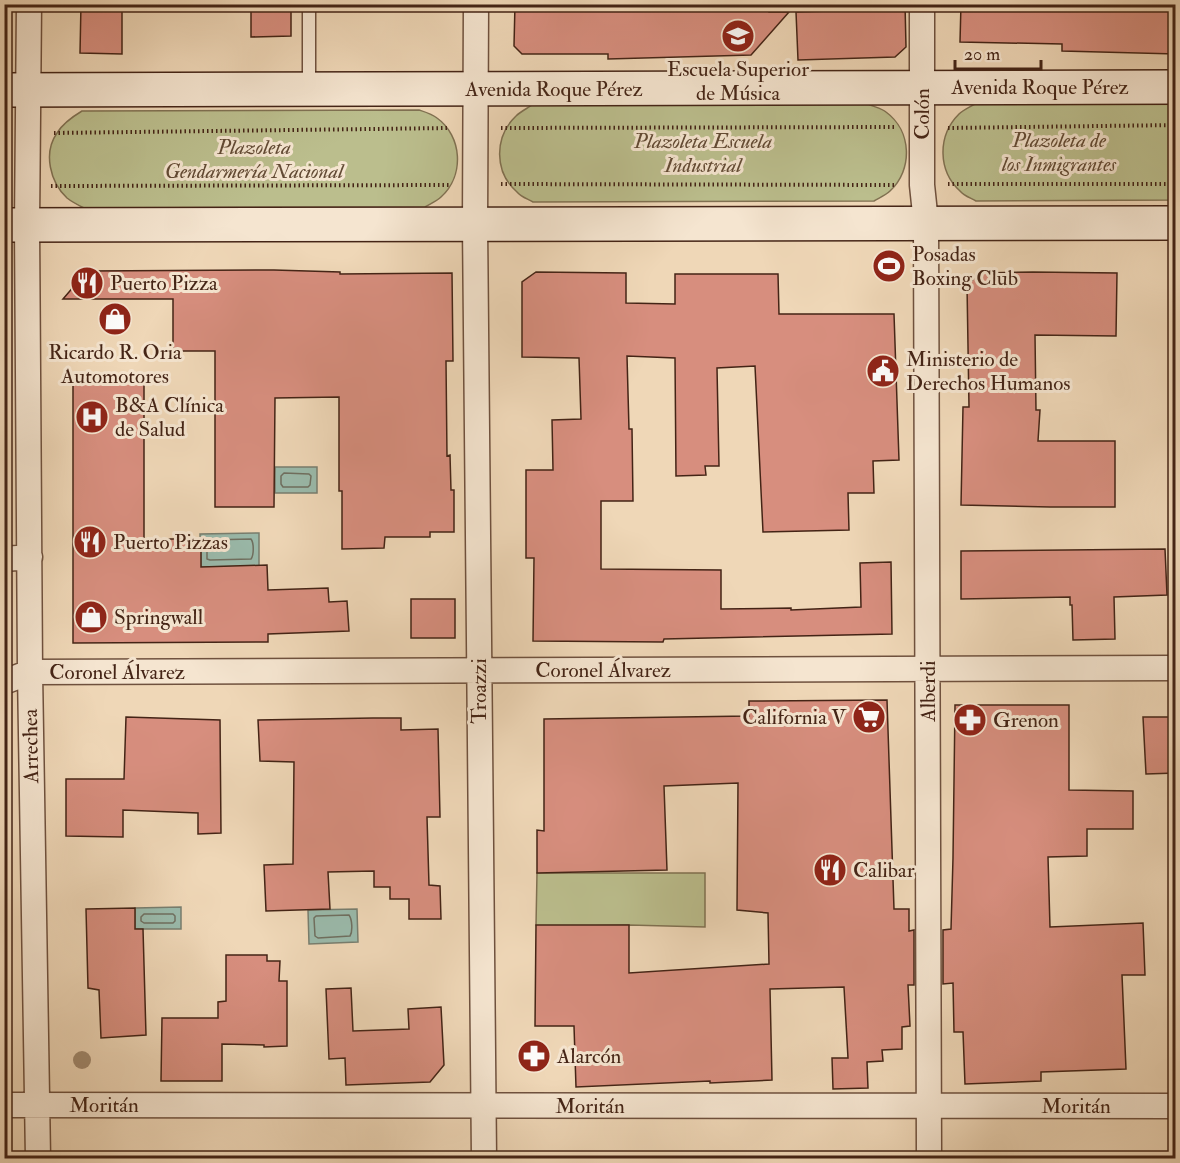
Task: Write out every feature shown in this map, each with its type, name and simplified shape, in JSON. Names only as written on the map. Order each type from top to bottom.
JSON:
[{"type":"main road","name":"Avenida Roque Pérez","points":[[17,90],[1176,87]]},
{"type":"main road","points":[[16,225],[1176,223]]},
{"type":"street","name":"Arrechea","points":[[29,4],[17,90],[28,133],[27,186],[16,225],[30,557],[38,1158]]},
{"type":"street","name":"Troazzi","points":[[476,4],[475,224],[484,1158]]},
{"type":"street","name":"Colón","points":[[922,4],[922,184],[926,223]]},
{"type":"street","name":"Alberdi","points":[[926,223],[929,1158]]},
{"type":"street","points":[[4,559],[30,557]]},
{"type":"street","name":"Coronel Álvarez","points":[[30,672],[1176,668]]},
{"type":"street","points":[[4,682],[30,672]]},
{"type":"street","name":"Moritán","points":[[4,1105],[1176,1106]]},
{"type":"lane","points":[[309,4],[309,90]]},
{"type":"path","points":[[28,133],[476,128],[1176,125]]},
{"type":"path","points":[[27,186],[1176,184]]},
{"type":"green space","name":"Plazoleta de los Inmigrantes","points":[[1175,103],[1175,200],[976,201],[963,194],[953,183],[944,164],[943,153],[947,132],[959,114],[975,104]]},
{"type":"green space","name":"Plazoleta Escuela Industrial","points":[[868,104],[884,111],[895,120],[905,140],[906,151],[906,162],[897,182],[888,192],[874,201],[533,202],[520,195],[509,184],[501,165],[501,144],[509,124],[532,105]]},
{"type":"green space","name":"Plazoleta Gendarmería Nacional","points":[[419,110],[435,117],[445,126],[456,145],[457,156],[457,167],[449,188],[425,207],[84,208],[61,191],[50,167],[50,149],[57,133],[62,126],[82,111]]},
{"type":"green space","points":[[537,873],[705,873],[705,927],[629,925],[537,927]]},
{"type":"water","points":[[275,467],[317,467],[317,493],[275,493]]},
{"type":"water","points":[[259,533],[259,566],[201,567],[200,534]]},
{"type":"water","points":[[181,907],[181,929],[135,929],[135,908]]},
{"type":"water","points":[[357,909],[358,942],[309,944],[308,910]]},
{"type":"building","points":[[81,4],[122,4],[122,54],[80,53]]},
{"type":"building","points":[[251,4],[291,4],[291,36],[251,37]]},
{"type":"building","points":[[515,4],[769,4],[769,12],[789,12],[751,55],[608,59],[608,54],[522,54],[514,46]]},
{"type":"building","points":[[866,4],[905,4],[906,47],[895,57],[798,60],[796,12],[866,10]]},
{"type":"building","points":[[961,4],[1176,4],[1176,54],[1062,51],[1062,44],[960,42]]},
{"type":"building","points":[[87,271],[340,272],[340,274],[452,273],[453,361],[446,361],[447,456],[450,455],[451,490],[454,490],[454,532],[430,532],[430,537],[385,537],[384,548],[342,549],[342,491],[339,491],[339,397],[275,398],[274,507],[215,507],[215,351],[173,351],[173,299],[63,299]]},
{"type":"building","points":[[536,272],[626,273],[626,303],[675,304],[675,274],[778,274],[779,314],[894,314],[899,460],[873,461],[874,493],[848,493],[849,530],[763,532],[755,366],[717,368],[719,466],[705,466],[706,475],[676,476],[675,358],[627,356],[629,429],[632,429],[633,501],[601,501],[601,569],[721,570],[721,609],[791,608],[791,610],[861,607],[860,563],[891,562],[892,634],[664,639],[663,642],[533,641],[534,558],[526,558],[526,470],[553,470],[552,420],[581,419],[579,358],[522,357],[522,282]]},
{"type":"building","points":[[980,273],[1117,273],[1116,336],[1035,335],[1036,410],[1040,410],[1038,441],[1115,441],[1115,507],[961,505],[963,407],[969,407],[967,285]]},
{"type":"building","points":[[144,383],[144,539],[201,539],[201,567],[267,565],[268,590],[328,588],[329,602],[347,601],[349,631],[268,634],[268,642],[73,643],[73,384]]},
{"type":"building","points":[[1165,549],[1167,595],[1114,597],[1115,639],[1073,640],[1070,597],[961,599],[961,551]]},
{"type":"building","points":[[411,599],[455,599],[455,638],[411,638]]},
{"type":"building","points":[[887,700],[894,909],[909,909],[909,931],[914,930],[914,985],[908,985],[910,1026],[902,1027],[902,1049],[882,1050],[883,1061],[867,1062],[868,1088],[833,1089],[832,1058],[848,1058],[844,987],[770,989],[772,1080],[576,1087],[574,1026],[535,1026],[536,925],[629,925],[629,973],[769,964],[768,913],[737,910],[738,783],[664,786],[667,870],[537,873],[537,830],[544,831],[544,719],[749,716],[749,701]]},
{"type":"building","points":[[955,705],[1069,705],[1069,790],[1133,791],[1133,829],[1087,829],[1087,856],[1048,857],[1050,927],[1143,923],[1145,975],[1122,975],[1126,1069],[1041,1072],[1041,1081],[965,1084],[963,1032],[954,1032],[953,983],[943,984],[943,930],[951,929]]},
{"type":"building","points":[[126,717],[220,720],[221,833],[198,834],[198,813],[123,810],[123,837],[66,836],[66,779],[124,779]]},
{"type":"building","points":[[1143,717],[1176,717],[1176,773],[1146,774]]},
{"type":"building","points":[[401,718],[401,730],[438,729],[440,817],[427,817],[429,885],[440,886],[441,919],[409,919],[409,899],[390,899],[390,887],[374,887],[374,871],[328,872],[330,909],[266,911],[264,865],[293,864],[294,762],[260,761],[258,720]]},
{"type":"building","points":[[135,908],[135,929],[143,929],[146,1035],[101,1038],[99,990],[88,988],[86,909]]},
{"type":"building","points":[[226,955],[267,955],[267,961],[280,961],[279,981],[287,981],[287,1046],[222,1044],[222,1081],[161,1081],[162,1018],[218,1018],[218,1002],[226,1001]]},
{"type":"building","points":[[351,988],[353,1031],[409,1029],[408,1009],[441,1007],[444,1065],[430,1082],[346,1085],[345,1058],[329,1059],[326,989]]},
{"type":"place","name":"Escuela Superior de Música","points":[[738,36]]},
{"type":"place","name":"Posadas Boxing Club","points":[[889,266]]},
{"type":"place","name":"Puerto Pizza","points":[[87,283]]},
{"type":"place","name":"Ricardo R. Oria Automotores","points":[[115,319]]},
{"type":"place","name":"Ministerio de Derechos Humanos","points":[[883,371]]},
{"type":"place","name":"B&A Clínica de Salud","points":[[92,417]]},
{"type":"place","name":"Puerto Pizzas","points":[[90,542]]},
{"type":"place","name":"Springwall","points":[[91,617]]},
{"type":"place","name":"California V","points":[[869,717]]},
{"type":"place","name":"Grenon","points":[[970,720]]},
{"type":"place","name":"Calibar","points":[[830,870]]},
{"type":"place","name":"Alarcón","points":[[534,1056]]}]
